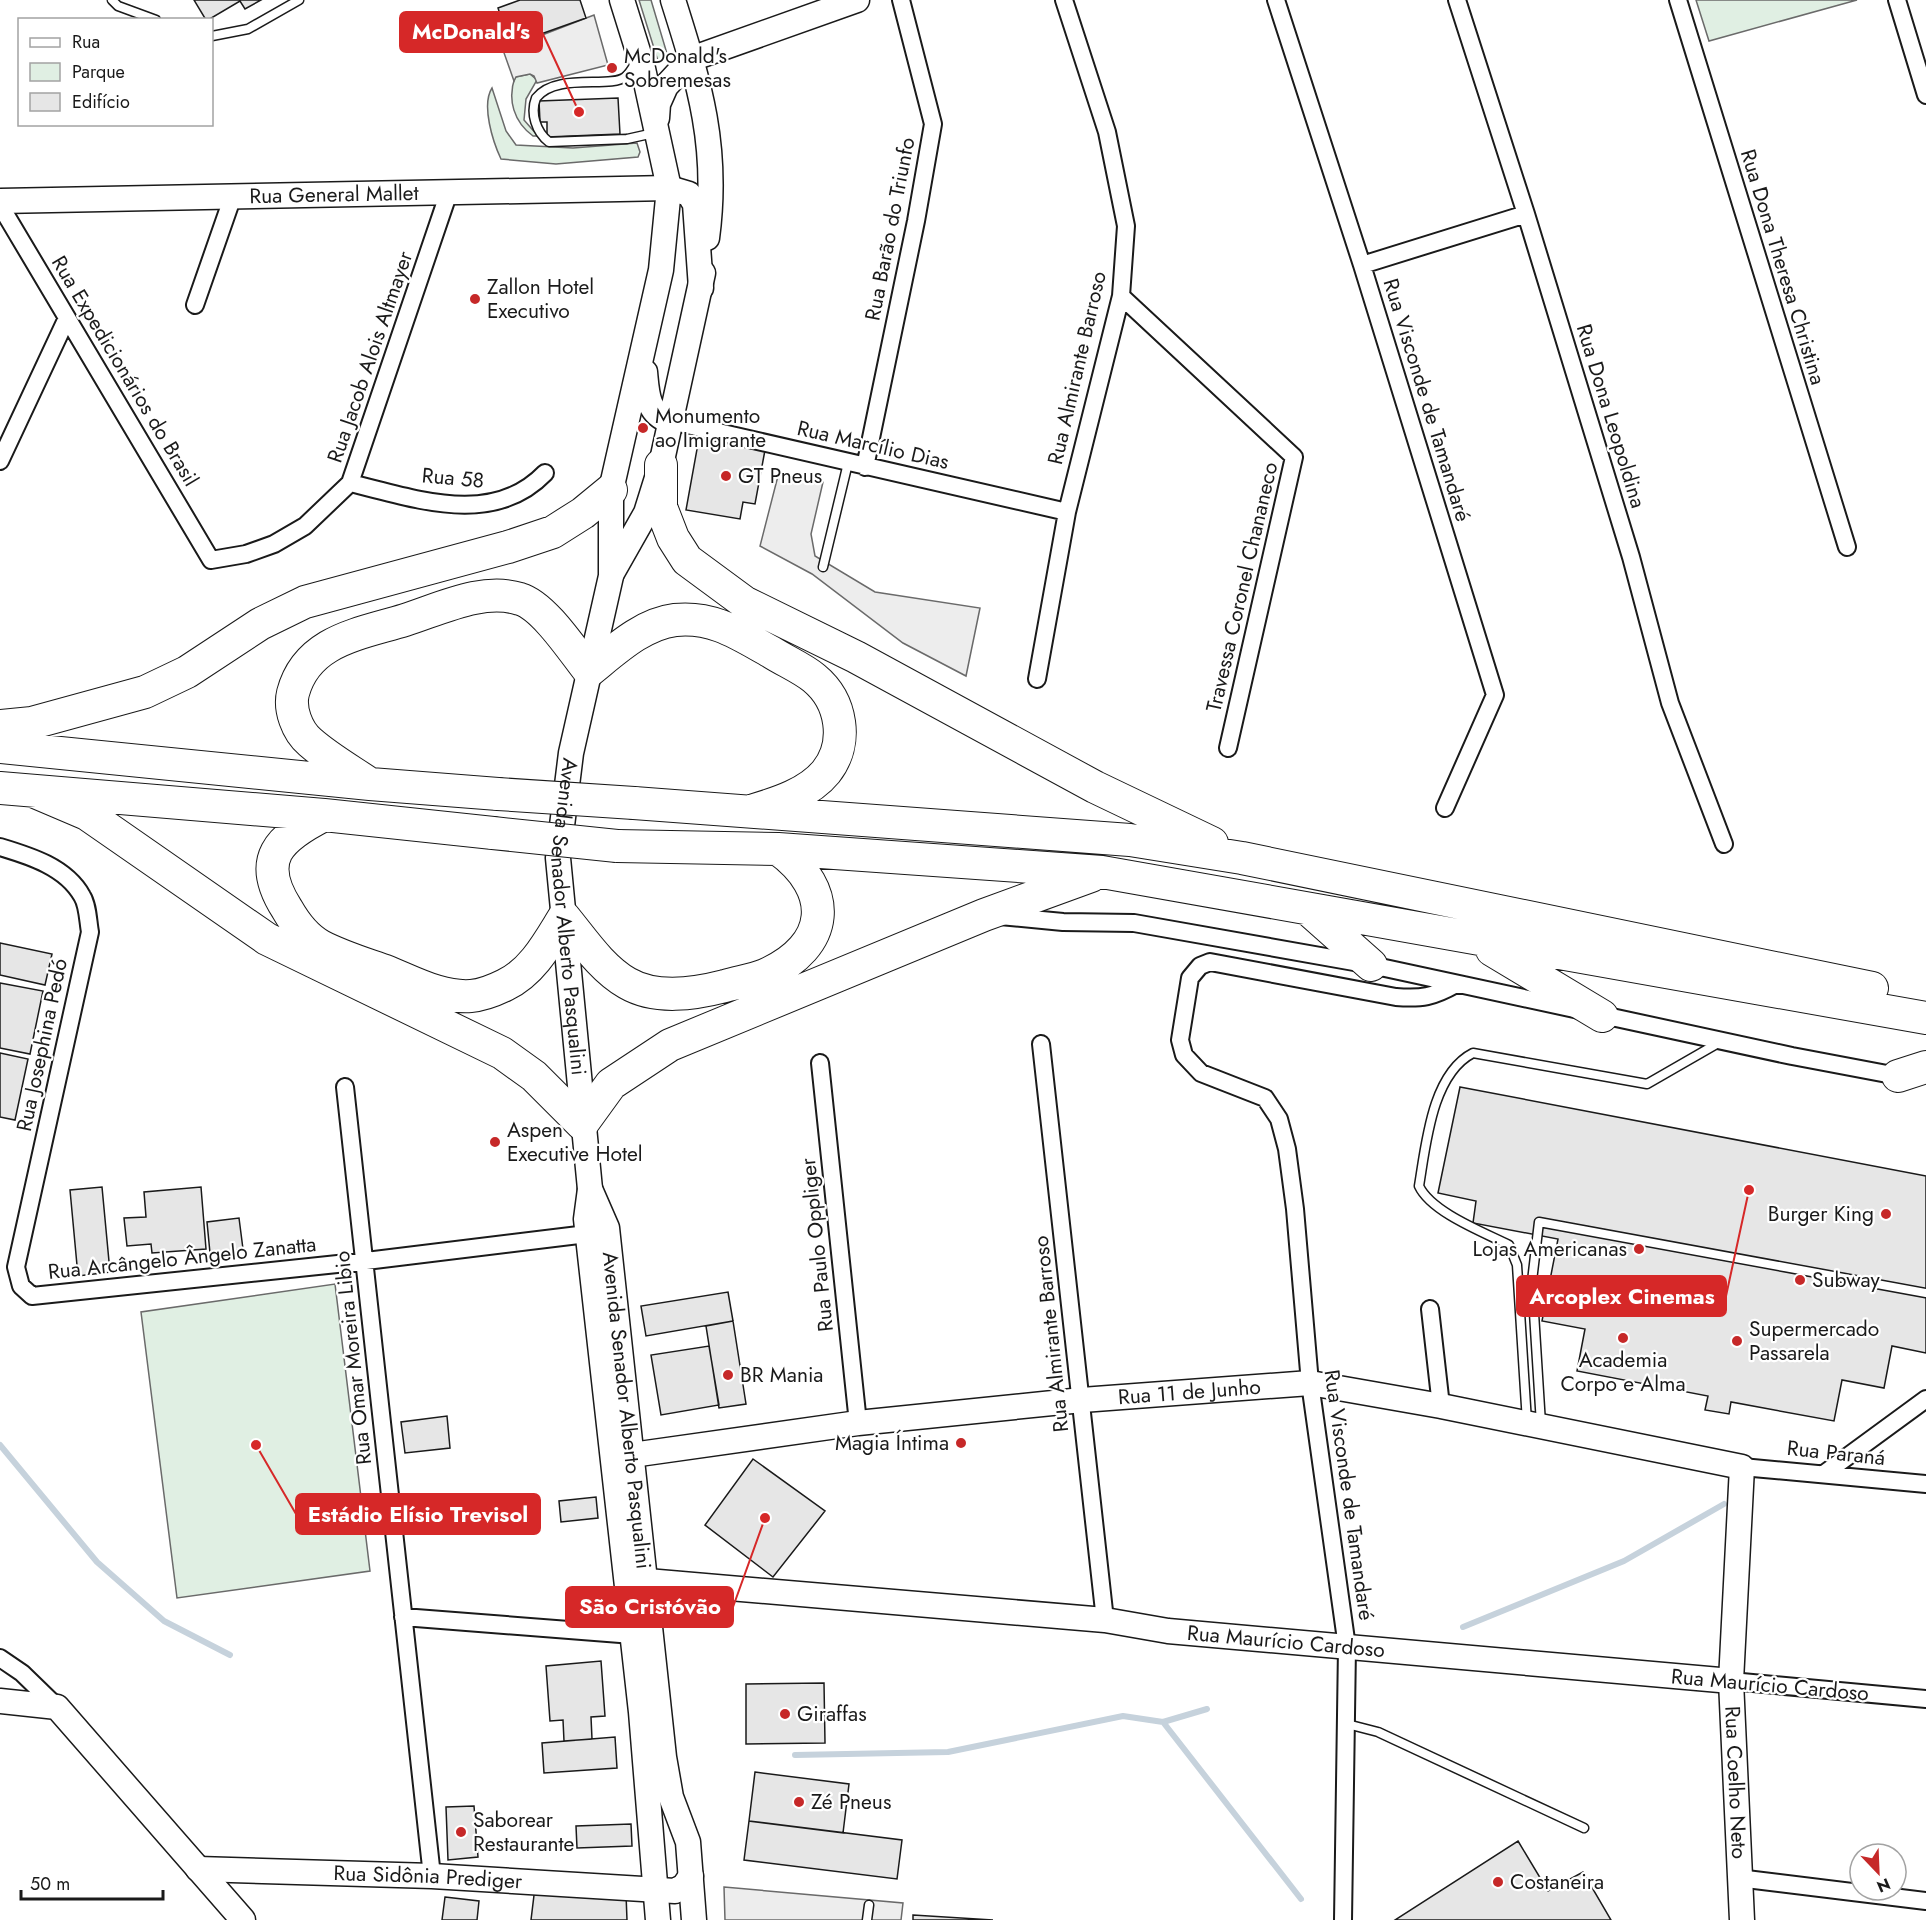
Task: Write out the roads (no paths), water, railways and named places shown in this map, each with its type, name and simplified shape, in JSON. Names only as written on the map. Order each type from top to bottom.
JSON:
[{"type":"highway","points":[[661,465],[661,507],[673,538],[687,560],[744,602],[856,657],[1095,787],[1242,858]]},
{"type":"highway","points":[[0,726],[32,723],[145,692],[187,672],[260,624],[304,602],[508,547],[553,532],[583,513],[611,490]]},
{"type":"highway","points":[[370,784],[309,741],[291,708],[296,682],[305,664],[316,653],[338,641],[473,598],[497,595],[522,599],[536,609],[589,671],[635,635],[672,621],[701,619],[725,625],[814,678],[831,696],[840,721],[841,737],[826,772],[805,789],[779,802],[746,813]]},
{"type":"highway","points":[[0,747],[370,784],[1130,840],[1242,858],[1926,999]]},
{"type":"highway","points":[[0,788],[324,815],[618,846],[778,849],[1102,872],[1475,940],[1926,1018]]},
{"type":"highway","points":[[33,791],[87,814],[267,939],[502,1053],[534,1076],[582,1124],[611,1084],[670,1045],[984,915],[1102,872]]},
{"type":"highway","points":[[324,815],[293,831],[280,845],[272,875],[276,892],[297,926],[319,945],[441,994],[471,996],[508,984],[541,954],[564,917],[606,969],[628,984],[651,992],[673,994],[703,992],[764,976],[789,961],[805,947],[814,930],[819,909],[816,892],[798,863],[778,849]]},
{"type":"highway","points":[[1308,909],[1371,965]]},
{"type":"highway","points":[[1475,940],[1602,1016]]},
{"type":"street","name":"Avenida Senador Alberto Pasqualini","points":[[622,0],[639,52],[669,188],[661,270],[643,358],[611,490],[611,576],[571,753],[558,858],[590,1189],[586,1219],[587,1234],[633,1635],[658,1920]]},
{"type":"street","name":"Avenida Senador Alberto Pasqualini","points":[[611,576],[646,513],[661,465],[701,288],[713,195],[707,120],[673,0]]},
{"type":"street","points":[[657,130],[658,104],[666,86],[691,59],[857,0]]},
{"type":"street","name":"Rua Barão do Triunfo","points":[[865,467],[916,222],[933,124],[901,0]]},
{"type":"street","name":"Rua Almirante Barroso","points":[[1037,680],[1067,512],[1120,296],[1126,226],[1107,132],[1064,0]]},
{"type":"street","name":"Rua Visconde de Tamandaré","points":[[1276,0],[1362,265],[1496,695],[1445,808]]},
{"type":"street","name":"Rua Dona Leopoldina","points":[[1456,0],[1526,213],[1631,557],[1670,703],[1724,844]]},
{"type":"street","name":"Rua Dona Theresa Christina","points":[[1678,0],[1847,547]]},
{"type":"street","points":[[1897,0],[1926,95]]},
{"type":"street","points":[[669,188],[689,194],[695,204],[701,288]]},
{"type":"street","name":"Rua General Mallet","points":[[0,203],[669,188]]},
{"type":"street","name":"Rua Jacob Alois Altmayer","points":[[211,561],[246,554],[274,544],[298,531],[330,506],[350,483],[450,192]]},
{"type":"street","points":[[195,305],[233,196]]},
{"type":"street","name":"Rua Expedicionários do Brasil","points":[[0,203],[211,561]]},
{"type":"street","points":[[1362,265],[1526,213]]},
{"type":"street","name":"Travessa Coronel Chananeco","points":[[1120,296],[1294,457],[1228,748]]},
{"type":"street","points":[[0,461],[67,318]]},
{"type":"street","points":[[643,358],[652,409],[659,418],[670,421]]},
{"type":"street","name":"Rua Marcílio Dias","points":[[670,421],[1067,512]]},
{"type":"street","name":"Rua 58","points":[[350,483],[420,500],[477,506],[506,500],[528,488],[545,473]]},
{"type":"street","name":"Rua Josephina Pedó","points":[[0,847],[27,855],[59,871],[83,896],[90,932],[16,1267],[21,1286],[32,1296]]},
{"type":"street","points":[[984,915],[1063,922],[1134,923],[1371,965],[1723,1041],[1917,1074]]},
{"type":"street","name":"Rua Visconde de Tamandaré","points":[[1342,1920],[1347,1647],[1310,1383],[1295,1209],[1287,1149],[1279,1119],[1265,1098],[1201,1073],[1184,1055],[1180,1041],[1190,978],[1200,966],[1210,962],[1396,997],[1420,999],[1439,994],[1456,984]]},
{"type":"street","name":"Rua Almirante Barroso","points":[[1041,1044],[1105,1620]]},
{"type":"street","name":"Rua Paulo Oppliger","points":[[820,1064],[858,1423]]},
{"type":"street","name":"Rua Omar Moreira Libio","points":[[345,1088],[366,1261],[432,1876]]},
{"type":"street","name":"Avenida Senador Alberto Pasqualini","points":[[590,1189],[607,1228],[667,1778],[670,1797],[688,1842],[694,1920]]},
{"type":"street","name":"Rua Arcângelo Ângelo Zanatta","points":[[32,1296],[366,1261],[587,1234]]},
{"type":"street","points":[[1430,1309],[1441,1406]]},
{"type":"street","name":"Rua 11 de Junho","points":[[632,1455],[858,1423],[1082,1400],[1310,1383],[1441,1406],[1742,1467]]},
{"type":"street","points":[[1826,1473],[1926,1399]]},
{"type":"street","name":"Rua Paraná","points":[[1742,1467],[1926,1484]]},
{"type":"street","name":"Rua Coelho Neto","points":[[1742,1467],[1731,1681],[1738,1878],[1742,1920]]},
{"type":"street","name":"Rua Maurício Cardoso","points":[[647,1581],[1105,1620],[1168,1631],[1926,1699]]},
{"type":"street","points":[[403,1617],[633,1635]]},
{"type":"street","points":[[0,1658],[22,1672],[57,1707],[243,1920]]},
{"type":"street","points":[[0,1701],[57,1707]]},
{"type":"street","name":"Rua Sidônia Prediger","points":[[198,1869],[432,1876],[675,1891],[691,1876]]},
{"type":"street","points":[[1738,1878],[1926,1901]]},
{"type":"lane","points":[[112,0],[118,6],[151,18]]},
{"type":"lane","points":[[213,36],[248,29],[299,0]]},
{"type":"lane","points":[[639,52],[633,67],[620,80],[591,81],[548,88],[536,98],[534,118],[543,138],[549,142],[627,138],[657,130]]},
{"type":"lane","points":[[823,567],[848,463]]},
{"type":"lane","points":[[1534,1425],[1517,1266],[1509,1245],[1458,1220],[1423,1195],[1419,1186],[1429,1122],[1449,1074],[1460,1060],[1473,1053],[1647,1084],[1723,1041]]},
{"type":"lane","points":[[1534,1425],[1532,1281],[1539,1222],[1926,1293]]},
{"type":"lane","points":[[1347,1724],[1378,1732],[1584,1828]]},
{"type":"lane","points":[[867,1920],[869,1905]]},
{"type":"waterway","points":[[0,1445],[97,1562],[164,1621],[230,1655]]},
{"type":"waterway","points":[[1463,1627],[1624,1561],[1724,1504]]},
{"type":"waterway","points":[[795,1755],[948,1752],[1123,1716],[1163,1722],[1207,1709]]},
{"type":"waterway","points":[[1163,1722],[1301,1899]]},
{"type":"place","name":"McDonald's Sobremesas","points":[[612,68]]},
{"type":"place","name":"McDonald's","points":[[579,112]]},
{"type":"place","name":"Zallon Hotel Executivo","points":[[475,299]]},
{"type":"place","name":"Monumento ao Imigrante","points":[[643,428]]},
{"type":"place","name":"GT Pneus","points":[[726,476]]},
{"type":"place","name":"Aspen Executive Hotel","points":[[495,1142]]},
{"type":"place","name":"Arcoplex Cinemas","points":[[1749,1190]]},
{"type":"place","name":"Burger King","points":[[1886,1214]]},
{"type":"place","name":"Lojas Americanas","points":[[1639,1249]]},
{"type":"place","name":"Subway","points":[[1800,1280]]},
{"type":"place","name":"Academia Corpo e Alma","points":[[1623,1338]]},
{"type":"place","name":"Supermercado Passarela","points":[[1737,1341]]},
{"type":"place","name":"BR Mania","points":[[728,1375]]},
{"type":"place","name":"Magia Íntima","points":[[961,1443]]},
{"type":"place","name":"Estádio Elísio Trevisol","points":[[256,1445]]},
{"type":"place","name":"São Cristóvão","points":[[765,1518]]},
{"type":"place","name":"Giraffas","points":[[785,1714]]},
{"type":"place","name":"Zé Pneus","points":[[799,1802]]},
{"type":"place","name":"Saborear Restaurante","points":[[461,1832]]},
{"type":"place","name":"Costaneira","points":[[1498,1882]]}]
